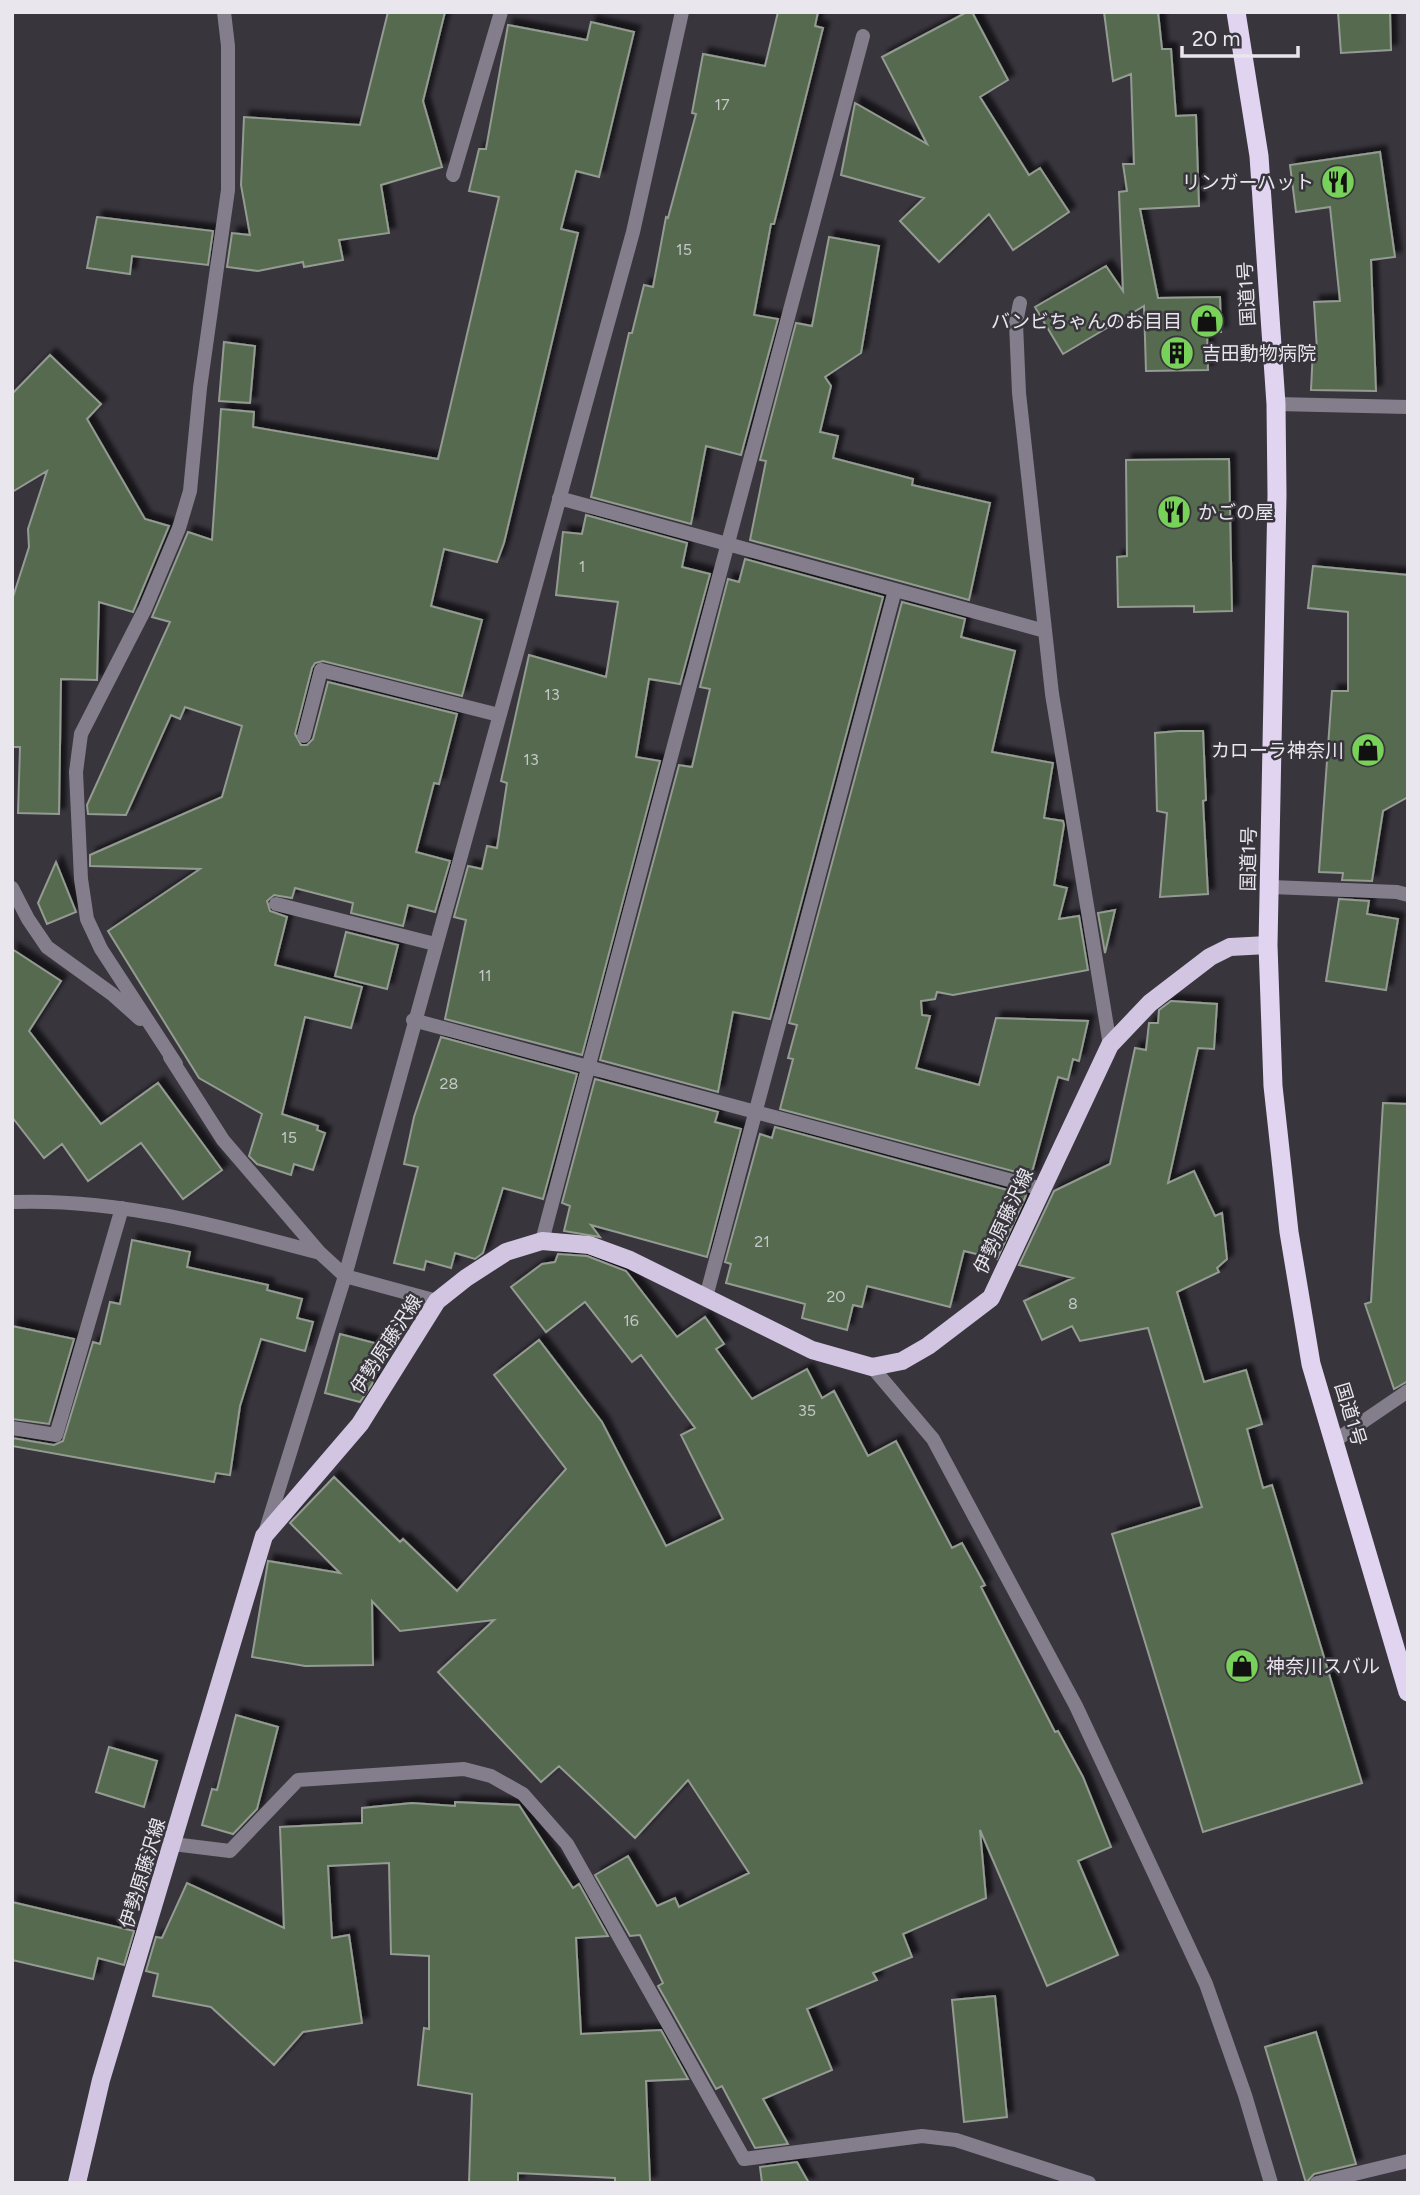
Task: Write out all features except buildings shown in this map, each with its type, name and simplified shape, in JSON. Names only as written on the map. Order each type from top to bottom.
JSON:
[{"type":"highway","name":"国道1号","points":[[1236,12],[1259,156],[1276,404],[1278,495],[1268,945],[1273,1086],[1289,1232],[1311,1364],[1336,1440],[1408,1692]]},
{"type":"main road","name":"伊勢原藤沢線","points":[[77,2183],[101,2080],[264,1536],[360,1424],[437,1301],[506,1252],[542,1241],[589,1245],[630,1259],[812,1350],[872,1367],[901,1361],[928,1346],[990,1298],[1110,1045],[1150,1003],[1210,957],[1230,947],[1268,945]]},
{"type":"street","points":[[225,12],[228,46],[228,190],[200,388],[190,491],[179,528],[145,609],[81,734],[76,772],[81,878],[87,919],[102,949],[223,1140],[320,1253],[345,1276],[437,1301]]},
{"type":"street","points":[[453,175],[501,12]]},
{"type":"street","points":[[264,1536],[345,1276],[413,1020],[633,232],[682,12]]},
{"type":"street","points":[[542,1241],[863,36]]},
{"type":"street","points":[[1020,303],[1016,323],[1019,393],[1045,631],[1110,1045]]},
{"type":"street","points":[[1276,404],[1408,407]]},
{"type":"street","points":[[559,498],[1045,631]]},
{"type":"street","points":[[706,1297],[895,590]]},
{"type":"street","points":[[304,736],[321,670],[499,715]]},
{"type":"street","points":[[1271,887],[1397,892],[1408,895]]},
{"type":"street","points":[[12,888],[47,947],[113,994],[145,1024],[176,1064]]},
{"type":"street","points":[[276,904],[435,944]]},
{"type":"street","points":[[413,1020],[1042,1189]]},
{"type":"street","points":[[12,1202],[122,1208],[232,1229],[320,1253]]},
{"type":"street","points":[[12,1427],[56,1435],[122,1208]]},
{"type":"street","points":[[872,1367],[933,1439],[1076,1706],[1206,1984],[1245,2095],[1271,2183]]},
{"type":"street","points":[[1336,1440],[1408,1391]]},
{"type":"street","points":[[173,1844],[230,1851],[298,1780],[464,1769],[491,1776],[523,1794],[567,1844],[744,2159],[881,2139],[922,2136],[956,2140],[1089,2183]]},
{"type":"street","points":[[1318,2183],[1408,2161]]},
{"type":"place","name":"リンガーハット","points":[[1338,182]]},
{"type":"place","name":"バンビちゃんのお目目","points":[[1207,321]]},
{"type":"place","name":"吉田動物病院","points":[[1177,353]]},
{"type":"place","name":"かごの屋","points":[[1174,512]]},
{"type":"place","name":"カローラ神奈川","points":[[1368,750]]},
{"type":"place","name":"神奈川スバル","points":[[1242,1666]]}]
